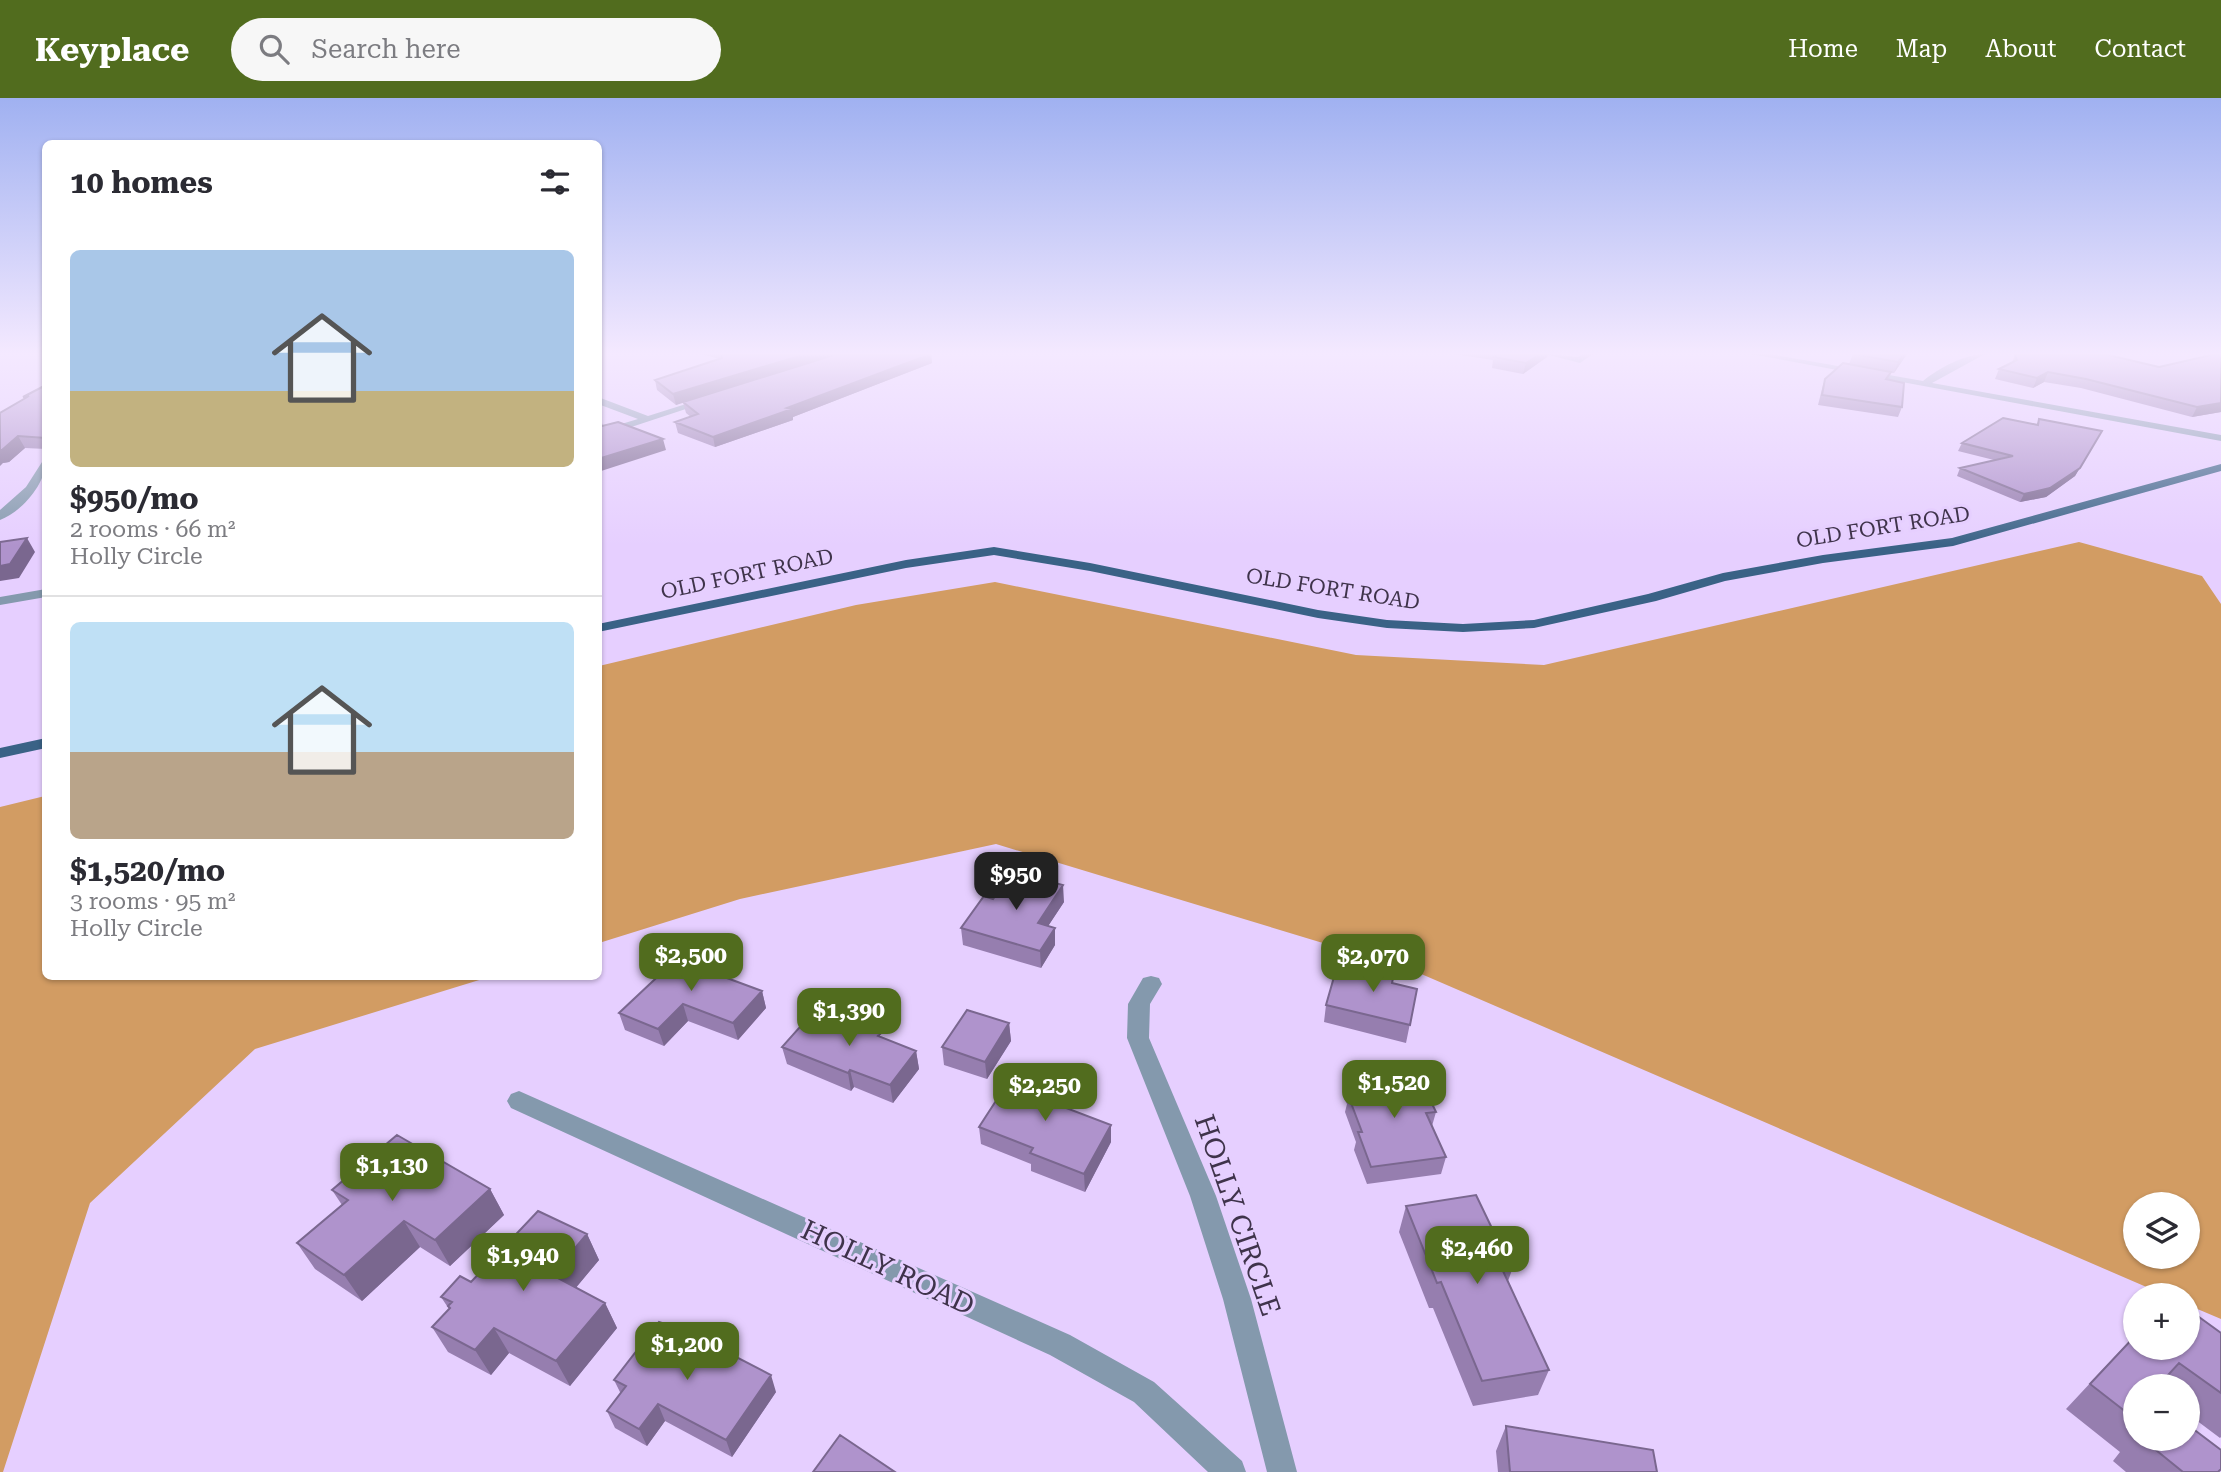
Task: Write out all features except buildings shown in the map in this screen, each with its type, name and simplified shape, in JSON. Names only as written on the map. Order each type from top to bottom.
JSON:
[{"type":"main road","name":"OLD FORT ROAD","points":[[602,627],[906,564],[994,551],[1090,566],[1318,614],[1387,624],[1463,628],[1534,624],[1761,569],[1953,542],[2221,467]]},
{"type":"main road","points":[[0,753],[42,744]]},
{"type":"street","points":[[2110,418],[2221,438]]},
{"type":"street","points":[[602,434],[647,419]]},
{"type":"street","points":[[0,516],[31,489],[42,471]]},
{"type":"street","points":[[0,601],[42,594]]},
{"type":"street","name":"HOLLY CIRCLE","points":[[1151,984],[1139,1004],[1138,1038],[1203,1196],[1233,1286],[1282,1472]]},
{"type":"street","name":"HOLLY ROAD","points":[[519,1101],[1060,1345],[1144,1392],[1231,1472]]},
{"type":"shaded area","points":[[2079,542],[2202,576],[2221,604],[2221,1319],[2200,1310],[2200,1283],[2137,1283],[1412,970],[996,844],[740,899],[602,942],[602,665],[856,605],[995,582],[1356,655],[1544,665]]},
{"type":"shaded area","points":[[42,797],[42,980],[479,980],[255,1049],[90,1203],[3,1472],[0,1472],[0,807]]}]
